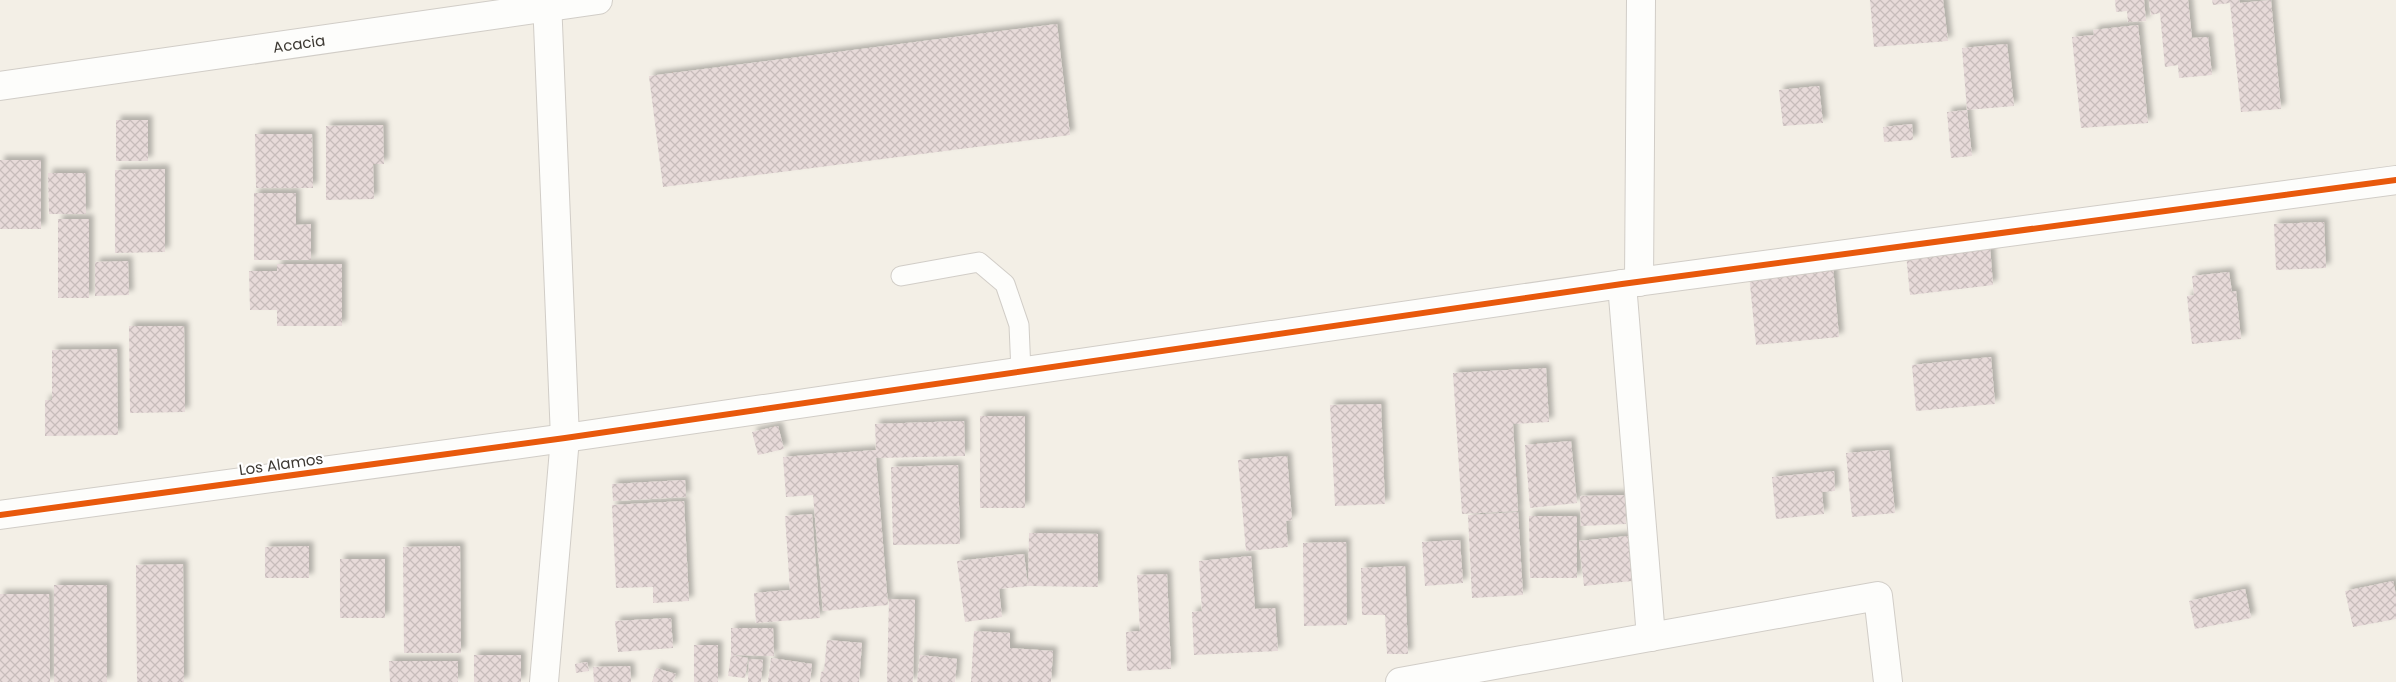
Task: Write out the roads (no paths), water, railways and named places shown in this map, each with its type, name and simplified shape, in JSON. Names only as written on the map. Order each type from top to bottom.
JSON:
[{"type":"street","name":"Acacia","points":[[0,86],[548,4],[598,0]]},
{"type":"street","points":[[1641,0],[1631,283],[1650,637]]},
{"type":"street","points":[[544,682],[565,438],[548,4]]},
{"type":"street","name":"Los Alamos","points":[[0,515],[565,438],[1631,283],[2396,180]]},
{"type":"street","points":[[1400,682],[1878,596],[1888,682]]},
{"type":"lane","points":[[901,276],[979,262],[1005,284],[1019,325],[1021,372]]}]
